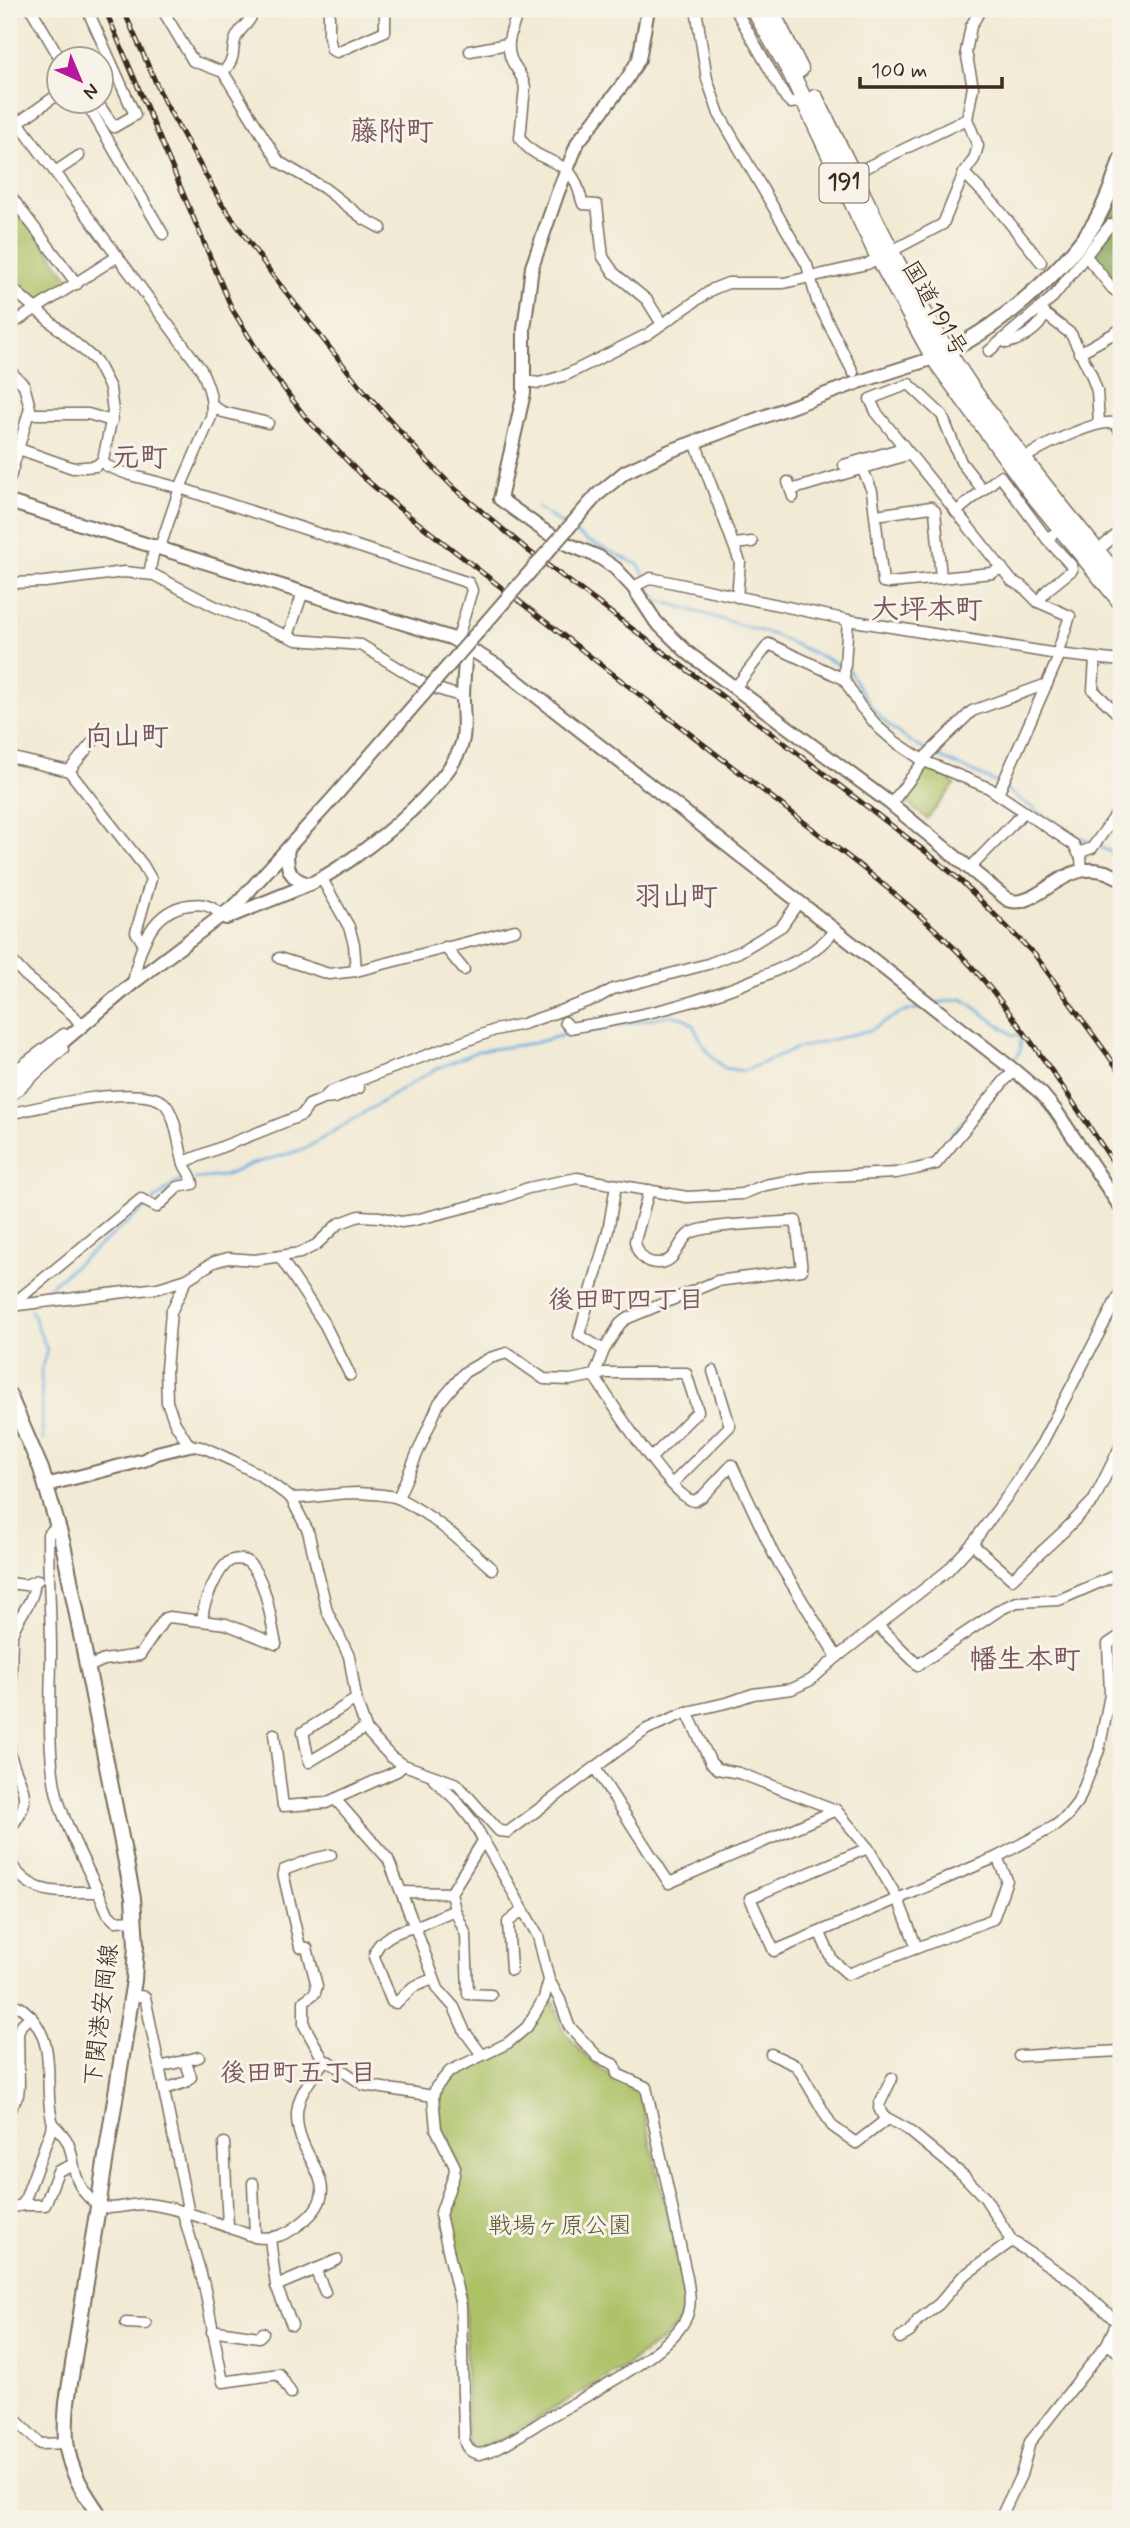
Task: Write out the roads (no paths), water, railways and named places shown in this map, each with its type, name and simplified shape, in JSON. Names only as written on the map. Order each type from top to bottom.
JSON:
[{"type":"highway","name":"国道191号","points":[[754,9],[810,99]]},
{"type":"highway","name":"国道191号","points":[[770,9],[810,99],[886,255],[940,355],[1060,529],[1121,602]]},
{"type":"highway","name":"国道191号","points":[[940,355],[1121,581]]},
{"type":"main road","points":[[940,355],[973,338],[1047,280],[1081,242],[1109,195],[1121,160]]},
{"type":"main road","name":"下関港安岡線","points":[[9,1395],[46,1485],[58,1526],[126,1853],[135,1920],[132,1995],[67,2402],[66,2443],[80,2486],[102,2519]]},
{"type":"street","points":[[31,9],[53,46]]},
{"type":"street","points":[[88,9],[104,46]]},
{"type":"street","points":[[162,9],[193,61],[223,72],[279,162],[324,188],[364,219],[381,228]]},
{"type":"street","points":[[223,72],[233,58],[238,33],[249,22],[253,9]]},
{"type":"street","points":[[329,9],[329,36],[332,50],[337,52],[385,31],[385,9]]},
{"type":"street","points":[[519,9],[507,44],[511,60],[524,79],[520,138],[542,158],[567,170],[576,184],[583,204],[597,205],[602,248],[608,266],[647,300],[662,324]]},
{"type":"street","points":[[648,9],[639,59],[627,79],[578,142],[533,267],[524,329],[524,393],[500,499],[554,537],[599,557],[636,585],[656,622],[688,653],[891,804],[1002,895],[1014,902],[1030,898],[1066,875],[1082,870],[1109,872],[1121,879]]},
{"type":"street","points":[[696,9],[707,79],[719,114],[761,183],[811,277],[817,301],[853,372]]},
{"type":"street","points":[[735,9],[786,98],[791,103],[810,99]]},
{"type":"street","points":[[525,381],[539,383],[566,375],[639,338],[713,289],[728,283],[784,283],[867,264],[943,224],[978,146],[967,120],[973,87],[966,58],[971,26],[981,9]]},
{"type":"street","points":[[1110,9],[1121,20]]},
{"type":"street","points":[[470,51],[507,44]]},
{"type":"street","points":[[107,116],[114,127],[135,115],[116,72]]},
{"type":"street","points":[[9,129],[46,103]]},
{"type":"street","points":[[9,110],[201,369],[210,388],[212,406],[208,426],[180,488],[149,574]]},
{"type":"street","points":[[94,116],[163,234]]},
{"type":"street","points":[[848,177],[967,120]]},
{"type":"street","points":[[55,172],[79,156]]},
{"type":"street","points":[[964,173],[996,206],[1041,262]]},
{"type":"street","points":[[10,199],[77,284]]},
{"type":"street","points":[[1015,306],[1024,321],[1026,326],[1007,343],[990,349],[1024,321],[1043,310],[1110,225],[1119,227],[1121,232]]},
{"type":"street","points":[[9,326],[118,256]]},
{"type":"street","points":[[1086,256],[1121,295]]},
{"type":"street","points":[[9,286],[85,349],[99,364],[110,388],[112,421],[102,461],[92,467],[73,468],[19,449]]},
{"type":"street","points":[[1007,343],[1018,341],[1033,330],[1043,320],[1043,310]]},
{"type":"street","points":[[1043,310],[1071,334],[1096,386],[1099,424]]},
{"type":"street","points":[[1079,353],[1118,331]]},
{"type":"street","points":[[9,1087],[133,984],[239,903],[597,495],[625,472],[670,451],[940,355]]},
{"type":"street","points":[[9,370],[24,385],[28,395],[29,414],[9,481]]},
{"type":"street","points":[[982,489],[958,456],[942,415],[909,384],[870,400],[876,412],[1012,580],[1038,602],[1070,616],[1047,684],[1000,789]]},
{"type":"street","points":[[212,406],[223,412],[268,424]]},
{"type":"street","points":[[29,414],[88,414],[112,421]]},
{"type":"street","points":[[1024,459],[1036,449],[1099,424],[1114,423],[1121,432]]},
{"type":"street","points":[[695,442],[741,568],[737,597]]},
{"type":"street","points":[[844,465],[906,449]]},
{"type":"street","points":[[791,490],[862,468],[906,449]]},
{"type":"street","points":[[102,461],[120,471],[180,488],[469,583],[472,590],[461,643],[463,738],[459,753],[449,769],[422,799],[366,850],[341,868],[209,925]]},
{"type":"street","points":[[862,468],[872,491],[883,582],[992,573],[1002,568]]},
{"type":"street","points":[[956,512],[1000,476],[1047,539],[1071,565],[1072,570],[1047,590],[1038,602]]},
{"type":"street","points":[[9,502],[158,546],[461,643],[498,666],[1042,1094],[1121,1208]]},
{"type":"street","points":[[876,515],[931,507],[935,511],[940,578]]},
{"type":"street","points":[[1047,539],[1060,529]]},
{"type":"street","points":[[1097,551],[1121,531]]},
{"type":"street","points":[[734,544],[752,542]]},
{"type":"street","points":[[9,583],[45,582],[124,572],[149,574],[214,606],[288,636],[307,642],[361,645],[428,685],[463,697]]},
{"type":"street","points":[[636,585],[651,578],[848,620],[1058,654],[1121,661]]},
{"type":"street","points":[[288,636],[303,592]]},
{"type":"street","points":[[848,620],[844,676],[860,706],[879,728],[894,741],[925,759],[1000,789],[1024,812],[1074,845],[1082,870]]},
{"type":"street","points":[[735,688],[769,644],[844,676]]},
{"type":"street","points":[[1095,659],[1093,690],[1121,717]]},
{"type":"street","points":[[891,804],[933,747],[972,711],[1047,684]]},
{"type":"street","points":[[69,771],[103,729]]},
{"type":"street","points":[[9,757],[69,771],[148,872],[151,878],[136,932],[143,943]]},
{"type":"street","points":[[1078,853],[1092,848],[1121,808]]},
{"type":"street","points":[[970,868],[1024,812]]},
{"type":"street","points":[[288,848],[286,859],[289,873],[299,881],[316,881]]},
{"type":"street","points":[[316,881],[349,926],[354,944],[356,971]]},
{"type":"street","points":[[184,1163],[302,1115],[309,1105],[323,1099],[330,1092],[495,1030],[523,1024],[597,998],[613,989],[719,960],[751,946],[776,930],[787,920],[798,902]]},
{"type":"street","points":[[133,984],[143,943],[156,922],[177,908],[201,903],[210,905],[223,915]]},
{"type":"street","points":[[279,958],[329,974],[356,971],[377,968],[445,947],[515,930]]},
{"type":"street","points":[[565,1021],[570,1028],[603,1023],[671,1010],[722,994],[814,952],[834,931]]},
{"type":"street","points":[[445,947],[464,970]]},
{"type":"street","points":[[9,958],[80,1024]]},
{"type":"street","points":[[9,1075],[108,1005]]},
{"type":"street","points":[[9,1098],[108,1005]]},
{"type":"street","points":[[10,1306],[146,1290],[187,1279],[214,1262],[228,1258],[255,1260],[300,1253],[316,1245],[338,1224],[359,1216],[401,1222],[415,1220],[502,1198],[528,1188],[577,1178],[687,1197],[742,1194],[765,1185],[811,1177],[896,1173],[936,1164],[1004,1080],[1010,1067]]},
{"type":"street","points":[[9,1114],[68,1101],[107,1096],[158,1100],[169,1110],[184,1163],[192,1179],[150,1204],[141,1199],[10,1306]]},
{"type":"street","points":[[604,1350],[579,1335],[608,1231],[617,1185]]},
{"type":"street","points":[[594,1376],[604,1350],[626,1319],[696,1289],[737,1277],[802,1270],[796,1221],[698,1230],[682,1241],[672,1258],[663,1263],[651,1263],[642,1258],[636,1249],[635,1241],[649,1190]]},
{"type":"street","points":[[280,1257],[325,1325],[350,1375]]},
{"type":"street","points":[[187,1279],[172,1312],[166,1369],[167,1402],[175,1423],[189,1446]]},
{"type":"street","points":[[46,1485],[189,1446],[205,1448],[242,1465],[291,1498],[308,1531],[327,1611],[349,1656],[356,1699],[365,1728],[391,1757],[404,1765],[431,1777],[457,1784],[499,1832],[508,1832],[647,1729],[687,1712],[730,1702],[753,1693],[792,1689],[811,1681],[837,1657],[947,1571],[972,1544],[1042,1443],[1121,1292]]},
{"type":"street","points":[[398,1498],[439,1403],[465,1372],[490,1358],[507,1353],[544,1379],[570,1380],[605,1373],[686,1373],[698,1411],[651,1458]]},
{"type":"street","points":[[672,1484],[730,1426],[713,1371]]},
{"type":"street","points":[[594,1376],[651,1458],[686,1500],[694,1502],[703,1496],[732,1465],[774,1555],[837,1657]]},
{"type":"street","points":[[972,1544],[1012,1579],[1065,1531],[1094,1500],[1121,1445]]},
{"type":"street","points":[[291,1498],[320,1498],[359,1493],[398,1498],[446,1529],[492,1569]]},
{"type":"street","points":[[58,1526],[48,1534],[52,1759],[55,1787],[111,1919],[135,1920]]},
{"type":"street","points":[[88,1667],[104,1660],[140,1655],[165,1618],[203,1619],[226,1624],[275,1644],[258,1576],[247,1561],[233,1560],[224,1566],[202,1608],[203,1619]]},
{"type":"street","points":[[878,1626],[918,1665],[1001,1609],[1017,1602],[1059,1600],[1121,1573]]},
{"type":"street","points":[[9,1583],[25,1585],[48,1575]]},
{"type":"street","points":[[9,1830],[23,1809],[25,1799],[10,1761],[12,1635],[16,1622],[34,1593],[34,1582]]},
{"type":"street","points":[[868,1848],[750,1898],[774,1951],[997,1857],[1055,1826],[1066,1817],[1077,1802],[1095,1764],[1110,1695],[1108,1644],[1121,1639]]},
{"type":"street","points":[[356,1699],[303,1732],[309,1762],[365,1728]]},
{"type":"street","points":[[687,1712],[711,1763],[718,1769],[739,1773],[836,1810],[868,1848],[898,1899],[917,1948]]},
{"type":"street","points":[[274,1734],[283,1806],[326,1803],[397,1771],[404,1765]]},
{"type":"street","points":[[595,1768],[668,1883],[836,1810]]},
{"type":"street","points":[[431,1777],[466,1812],[523,1910],[541,1944],[549,1980],[569,2025],[598,2057],[615,2065],[617,2074],[646,2087],[686,2273],[690,2310],[677,2334],[653,2354],[600,2388],[482,2454],[471,2452],[464,2438],[461,2305],[440,2215],[455,2167],[438,2136],[433,2096],[436,2087],[450,2071],[508,2043],[527,2027],[544,1998],[549,1980]]},
{"type":"street","points":[[335,1799],[388,1859],[433,1979],[454,2007],[465,2032],[482,2055]]},
{"type":"street","points":[[484,1841],[451,1893],[466,1936],[468,1994],[491,1995]]},
{"type":"street","points":[[324,2061],[304,2025],[304,2001],[315,1993],[317,1986],[307,1948],[300,1947],[283,1872],[313,1858],[331,1855]]},
{"type":"street","points":[[820,1933],[832,1960],[848,1974],[993,1919],[1007,1880],[997,1857]]},
{"type":"street","points":[[9,1861],[30,1885],[52,1892],[98,1892]]},
{"type":"street","points":[[401,1892],[451,1893]]},
{"type":"street","points":[[433,1979],[413,1987],[396,2003],[392,2002],[374,1957],[375,1951],[391,1934],[455,1910]]},
{"type":"street","points":[[511,1970],[508,1922],[523,1910]]},
{"type":"street","points":[[132,1995],[145,1997],[183,2176],[188,2209],[185,2214],[204,2285],[223,2382],[279,2374],[291,2393]]},
{"type":"street","points":[[9,2004],[18,2005],[31,2016],[40,2031],[49,2063],[53,2124],[23,2205]]},
{"type":"street","points":[[9,2111],[18,2095],[18,2033],[21,2025],[31,2016]]},
{"type":"street","points":[[1019,2056],[1121,2051]]},
{"type":"street","points":[[771,2054],[797,2066],[832,2126],[856,2143],[887,2119]]},
{"type":"street","points":[[160,2067],[199,2057]]},
{"type":"street","points":[[165,2089],[186,2082],[191,2077],[185,2060]]},
{"type":"street","points":[[324,2061],[330,2062],[364,2085],[433,2096]]},
{"type":"street","points":[[53,2124],[68,2141],[72,2165],[83,2190],[97,2206],[109,2209],[147,2204],[160,2206],[255,2237],[270,2239],[284,2235],[302,2223],[312,2215],[321,2201],[322,2182],[300,2140],[297,2109],[302,2093],[324,2061]]},
{"type":"street","points":[[891,2078],[883,2091],[879,2108],[887,2119],[907,2129],[963,2175],[985,2198],[1012,2241],[1072,2281],[1119,2318],[1107,2344],[1030,2442],[1021,2475],[1000,2519]]},
{"type":"street","points":[[224,2143],[228,2227]]},
{"type":"street","points":[[9,2208],[45,2204],[58,2171],[72,2165]]},
{"type":"street","points":[[253,2183],[255,2237]]},
{"type":"street","points":[[270,2239],[276,2286],[292,2326]]},
{"type":"street","points":[[900,2338],[939,2304],[962,2277],[1012,2241]]},
{"type":"street","points":[[276,2286],[337,2260]]},
{"type":"street","points":[[315,2269],[325,2292]]},
{"type":"street","points":[[127,2323],[146,2324]]},
{"type":"street","points":[[212,2332],[259,2337],[263,2333]]},
{"type":"street","points":[[1107,2344],[1121,2354]]},
{"type":"street","points":[[9,2413],[40,2444],[66,2443]]},
{"type":"waterway","points":[[538,508],[564,526]]},
{"type":"waterway","points":[[572,531],[639,565],[645,577]]},
{"type":"waterway","points":[[647,583],[653,595],[661,601],[774,635],[840,665]]},
{"type":"waterway","points":[[849,670],[881,718],[900,735],[927,751]]},
{"type":"waterway","points":[[933,754],[995,782],[1065,830],[1092,843]]},
{"type":"waterway","points":[[1098,846],[1121,857]]},
{"type":"waterway","points":[[937,1003],[963,999],[1013,1035],[1021,1036],[1020,1052],[1011,1063]]},
{"type":"waterway","points":[[195,1179],[224,1176],[252,1164],[305,1149],[432,1071],[478,1051],[534,1043],[571,1033],[605,1029],[670,1015],[684,1018],[693,1025],[704,1046],[724,1068],[744,1071],[795,1049],[870,1030],[900,1013],[924,1007]]},
{"type":"waterway","points":[[936,1154],[1007,1068]]},
{"type":"waterway","points":[[153,1201],[175,1183],[188,1180]]},
{"type":"waterway","points":[[34,1299],[148,1206]]},
{"type":"waterway","points":[[31,1310],[47,1350],[41,1370],[43,1441]]},
{"type":"railway","points":[[105,9],[232,309],[267,366],[306,418],[363,477],[399,508],[859,865],[941,935],[971,966],[1021,1028],[1121,1174]]},
{"type":"railway","points":[[123,9],[164,101],[222,204],[274,277],[359,385],[424,458],[454,488],[530,552],[783,742],[961,881],[1035,955],[1121,1073]]},
{"type":"district","name":"藤附町","points":[[392,132]]},
{"type":"district","name":"元町","points":[[140,458]]},
{"type":"district","name":"大坪本町","points":[[927,610]]},
{"type":"district","name":"向山町","points":[[127,737]]},
{"type":"district","name":"羽山町","points":[[676,897]]},
{"type":"district","name":"後田町四丁目","points":[[626,1301]]},
{"type":"district","name":"幡生本町","points":[[1025,1660]]},
{"type":"district","name":"後田町五丁目","points":[[298,2074]]},
{"type":"park label","name":"戦場ヶ原公園","points":[[560,2226]]}]
